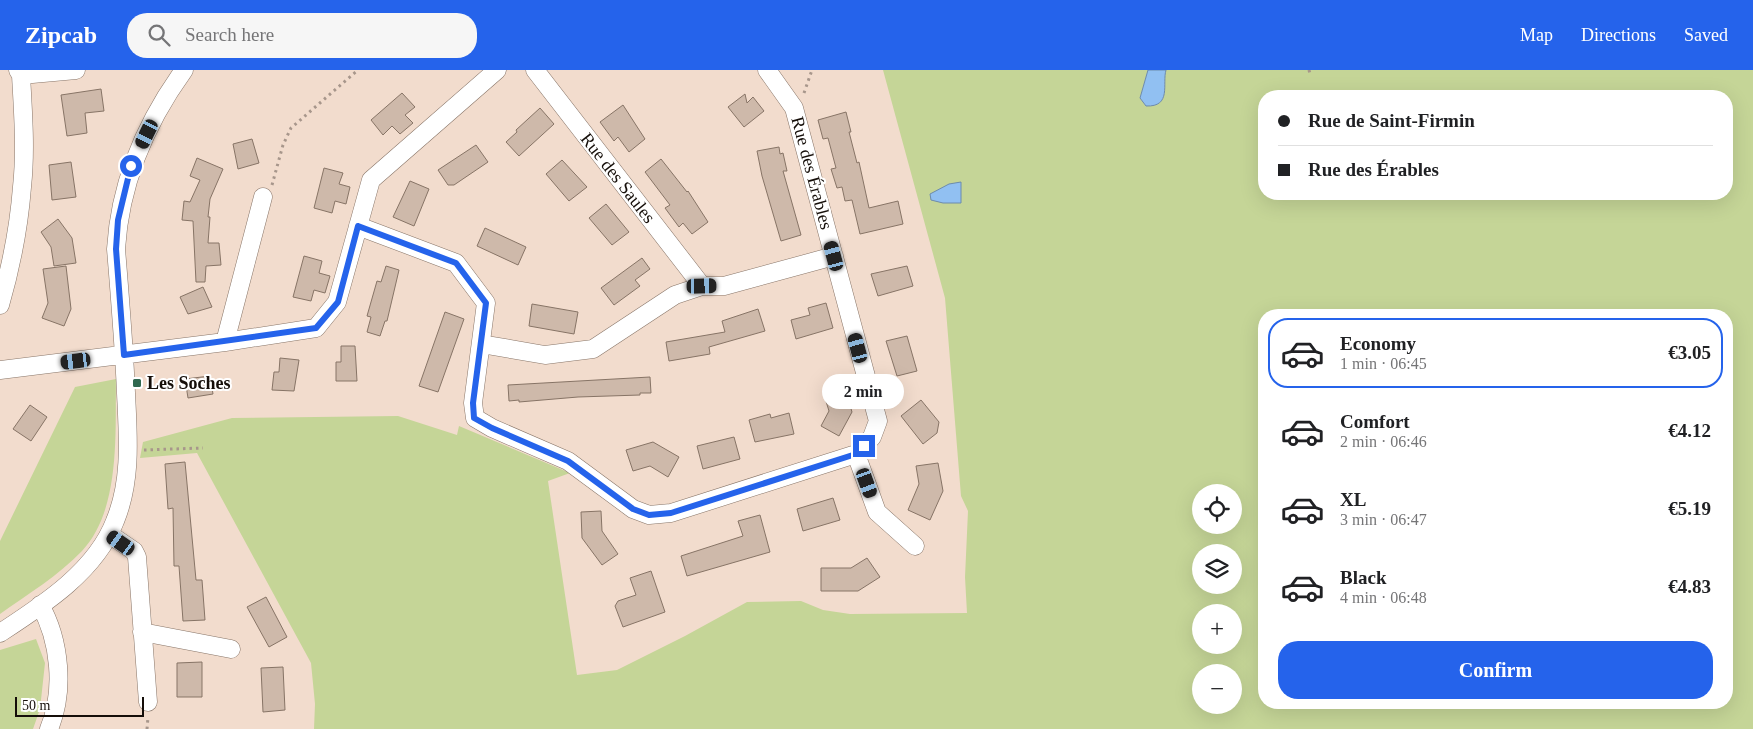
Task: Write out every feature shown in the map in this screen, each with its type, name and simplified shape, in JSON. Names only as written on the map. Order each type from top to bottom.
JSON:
[{"type":"street","points":[[0,305],[8,275],[22,187],[20,73],[76,70]]},
{"type":"street","points":[[0,370],[225,342],[316,328],[338,302],[371,180],[497,70]]},
{"type":"street","name":"Rue des Saules","points":[[535,70],[702,286]]},
{"type":"street","name":"Rue des Érables","points":[[767,70],[794,108],[878,421],[872,437],[856,454]]},
{"type":"street","points":[[0,634],[68,584],[94,556],[116,521],[124,488],[128,453],[124,355],[116,249],[118,220],[131,166],[163,101],[182,71]]},
{"type":"street","points":[[225,342],[263,197]]},
{"type":"street","points":[[358,226],[456,263],[486,303],[473,403],[474,418],[492,428],[568,461],[633,509],[649,515],[671,513],[856,454],[877,512],[915,546]]},
{"type":"street","points":[[481,344],[545,355],[593,349],[675,295],[702,286],[724,286],[834,256]]},
{"type":"street","points":[[109,534],[134,551],[137,556],[148,702]]},
{"type":"street","points":[[40,605],[55,639],[58,688],[48,729]]},
{"type":"street","points":[[142,632],[231,649]]},
{"type":"path","points":[[263,197],[270,191],[283,145],[291,128],[358,70]]},
{"type":"path","points":[[794,108],[803,97],[812,70]]},
{"type":"path","points":[[128,453],[152,448],[203,448]]},
{"type":"green space","points":[[883,70],[1148,70],[1140,98],[1146,106],[1160,103],[1163,99],[1166,70],[1753,70],[1753,729],[314,729],[315,704],[311,663],[197,453],[140,458],[143,442],[232,418],[398,416],[457,435],[459,426],[570,473],[548,481],[577,675],[617,670],[747,602],[801,601],[823,610],[850,614],[967,613],[965,577],[968,511],[961,496],[945,298]]},
{"type":"green space","points":[[116,379],[113,470],[104,514],[95,534],[82,551],[63,569],[0,614],[0,541],[75,387]]},
{"type":"green space","points":[[36,639],[45,663],[40,709],[33,729],[0,729],[0,650]]},
{"type":"water","points":[[1148,70],[1166,70],[1163,99],[1160,103],[1146,106],[1140,98]]},
{"type":"water","points":[[961,182],[961,203],[943,203],[931,200],[930,194],[949,184]]},
{"type":"building","points":[[101,89],[104,111],[85,113],[87,133],[67,136],[61,95]]},
{"type":"building","points":[[402,93],[415,107],[405,115],[413,123],[400,134],[392,126],[383,135],[371,120]]},
{"type":"building","points":[[745,94],[747,103],[753,97],[764,111],[744,127],[728,107]]},
{"type":"building","points":[[623,105],[645,139],[629,152],[618,137],[614,141],[600,122]]},
{"type":"building","points":[[540,108],[554,124],[519,156],[506,142]]},
{"type":"building","points":[[846,112],[851,132],[849,132],[857,163],[859,162],[869,208],[898,201],[903,224],[860,234],[852,200],[845,201],[842,187],[837,188],[831,169],[836,168],[828,138],[823,139],[818,120]]},
{"type":"building","points":[[252,139],[259,163],[238,169],[233,144]]},
{"type":"building","points":[[476,145],[488,162],[454,185],[448,185],[438,170]]},
{"type":"building","points":[[779,147],[780,154],[783,153],[787,171],[783,171],[801,235],[781,241],[762,176],[757,151]]},
{"type":"building","points":[[197,158],[223,169],[210,199],[208,217],[210,217],[208,243],[219,243],[221,265],[206,266],[205,282],[196,282],[193,221],[182,220],[184,201],[190,202],[200,180],[190,176]]},
{"type":"building","points":[[661,159],[688,191],[708,222],[692,234],[683,223],[679,227],[665,208],[670,205],[645,172]]},
{"type":"building","points":[[562,160],[587,187],[569,201],[546,174]]},
{"type":"building","points":[[71,162],[76,197],[52,200],[49,165]]},
{"type":"building","points":[[324,168],[343,173],[339,184],[350,187],[346,204],[335,201],[332,213],[314,208]]},
{"type":"building","points":[[410,181],[429,189],[414,226],[393,217]]},
{"type":"building","points":[[606,204],[629,232],[612,245],[589,218]]},
{"type":"building","points":[[58,219],[72,238],[76,263],[54,266],[51,247],[41,232]]},
{"type":"building","points":[[485,228],[526,247],[518,265],[477,246]]},
{"type":"building","points":[[304,256],[322,261],[319,273],[330,276],[325,293],[314,290],[311,301],[293,297]]},
{"type":"building","points":[[642,258],[650,269],[635,280],[640,286],[614,305],[601,288]]},
{"type":"building","points":[[66,266],[71,309],[64,326],[42,318],[48,303],[43,269]]},
{"type":"building","points":[[386,266],[399,270],[387,321],[385,321],[380,336],[367,332],[371,317],[367,316],[377,281],[381,282]]},
{"type":"building","points":[[907,266],[913,286],[878,296],[871,274]]},
{"type":"building","points":[[203,287],[212,307],[188,314],[180,297]]},
{"type":"building","points":[[826,303],[833,328],[796,339],[791,320],[810,315],[808,308]]},
{"type":"building","points":[[532,304],[578,312],[574,334],[529,326]]},
{"type":"building","points":[[758,309],[765,331],[709,347],[710,354],[669,361],[666,342],[725,332],[722,321]]},
{"type":"building","points":[[445,312],[464,319],[438,392],[419,386]]},
{"type":"building","points":[[907,336],[917,371],[897,376],[886,341]]},
{"type":"building","points":[[341,346],[355,346],[357,381],[336,381],[336,362],[341,362]]},
{"type":"building","points":[[280,358],[299,360],[294,391],[272,390],[274,372],[279,372]]},
{"type":"building","points":[[210,376],[213,394],[188,398],[185,379]]},
{"type":"building","points":[[650,377],[651,393],[640,393],[640,395],[509,401],[508,385]]},
{"type":"building","points":[[845,389],[852,412],[839,436],[821,426],[829,411],[824,395]]},
{"type":"building","points":[[921,400],[939,422],[937,433],[923,444],[901,416]]},
{"type":"building","points":[[30,405],[47,417],[31,441],[13,429]]},
{"type":"building","points":[[789,413],[794,434],[755,442],[749,420],[770,414],[771,418]]},
{"type":"building","points":[[734,437],[740,459],[703,469],[697,446]]},
{"type":"building","points":[[653,442],[679,457],[668,477],[650,466],[633,471],[626,450]]},
{"type":"building","points":[[185,462],[196,580],[202,580],[205,620],[183,621],[179,566],[174,566],[173,508],[168,509],[165,464]]},
{"type":"building","points":[[938,463],[943,491],[930,520],[908,510],[919,484],[916,466]]},
{"type":"building","points":[[833,498],[840,520],[803,531],[797,509]]},
{"type":"building","points":[[601,511],[602,531],[618,554],[602,565],[582,538],[581,512]]},
{"type":"building","points":[[760,515],[770,552],[687,576],[681,556],[743,536],[738,521]]},
{"type":"building","points":[[867,558],[880,577],[858,591],[821,591],[821,568],[851,568]]},
{"type":"building","points":[[651,571],[665,612],[623,627],[615,606],[618,601],[636,595],[630,578]]},
{"type":"building","points":[[266,597],[287,637],[269,647],[247,607]]},
{"type":"building","points":[[202,662],[202,697],[177,697],[177,663]]},
{"type":"building","points":[[283,667],[285,710],[263,712],[261,668]]},
{"type":"place","name":"Les Soches","points":[[137,383]]},
{"type":"route","points":[[131,166],[118,220],[116,249],[124,355],[316,328],[325,320],[338,302],[358,226],[456,263],[486,303],[473,403],[474,418],[492,428],[568,461],[633,509],[649,515],[671,513],[856,454],[864,446]]}]
